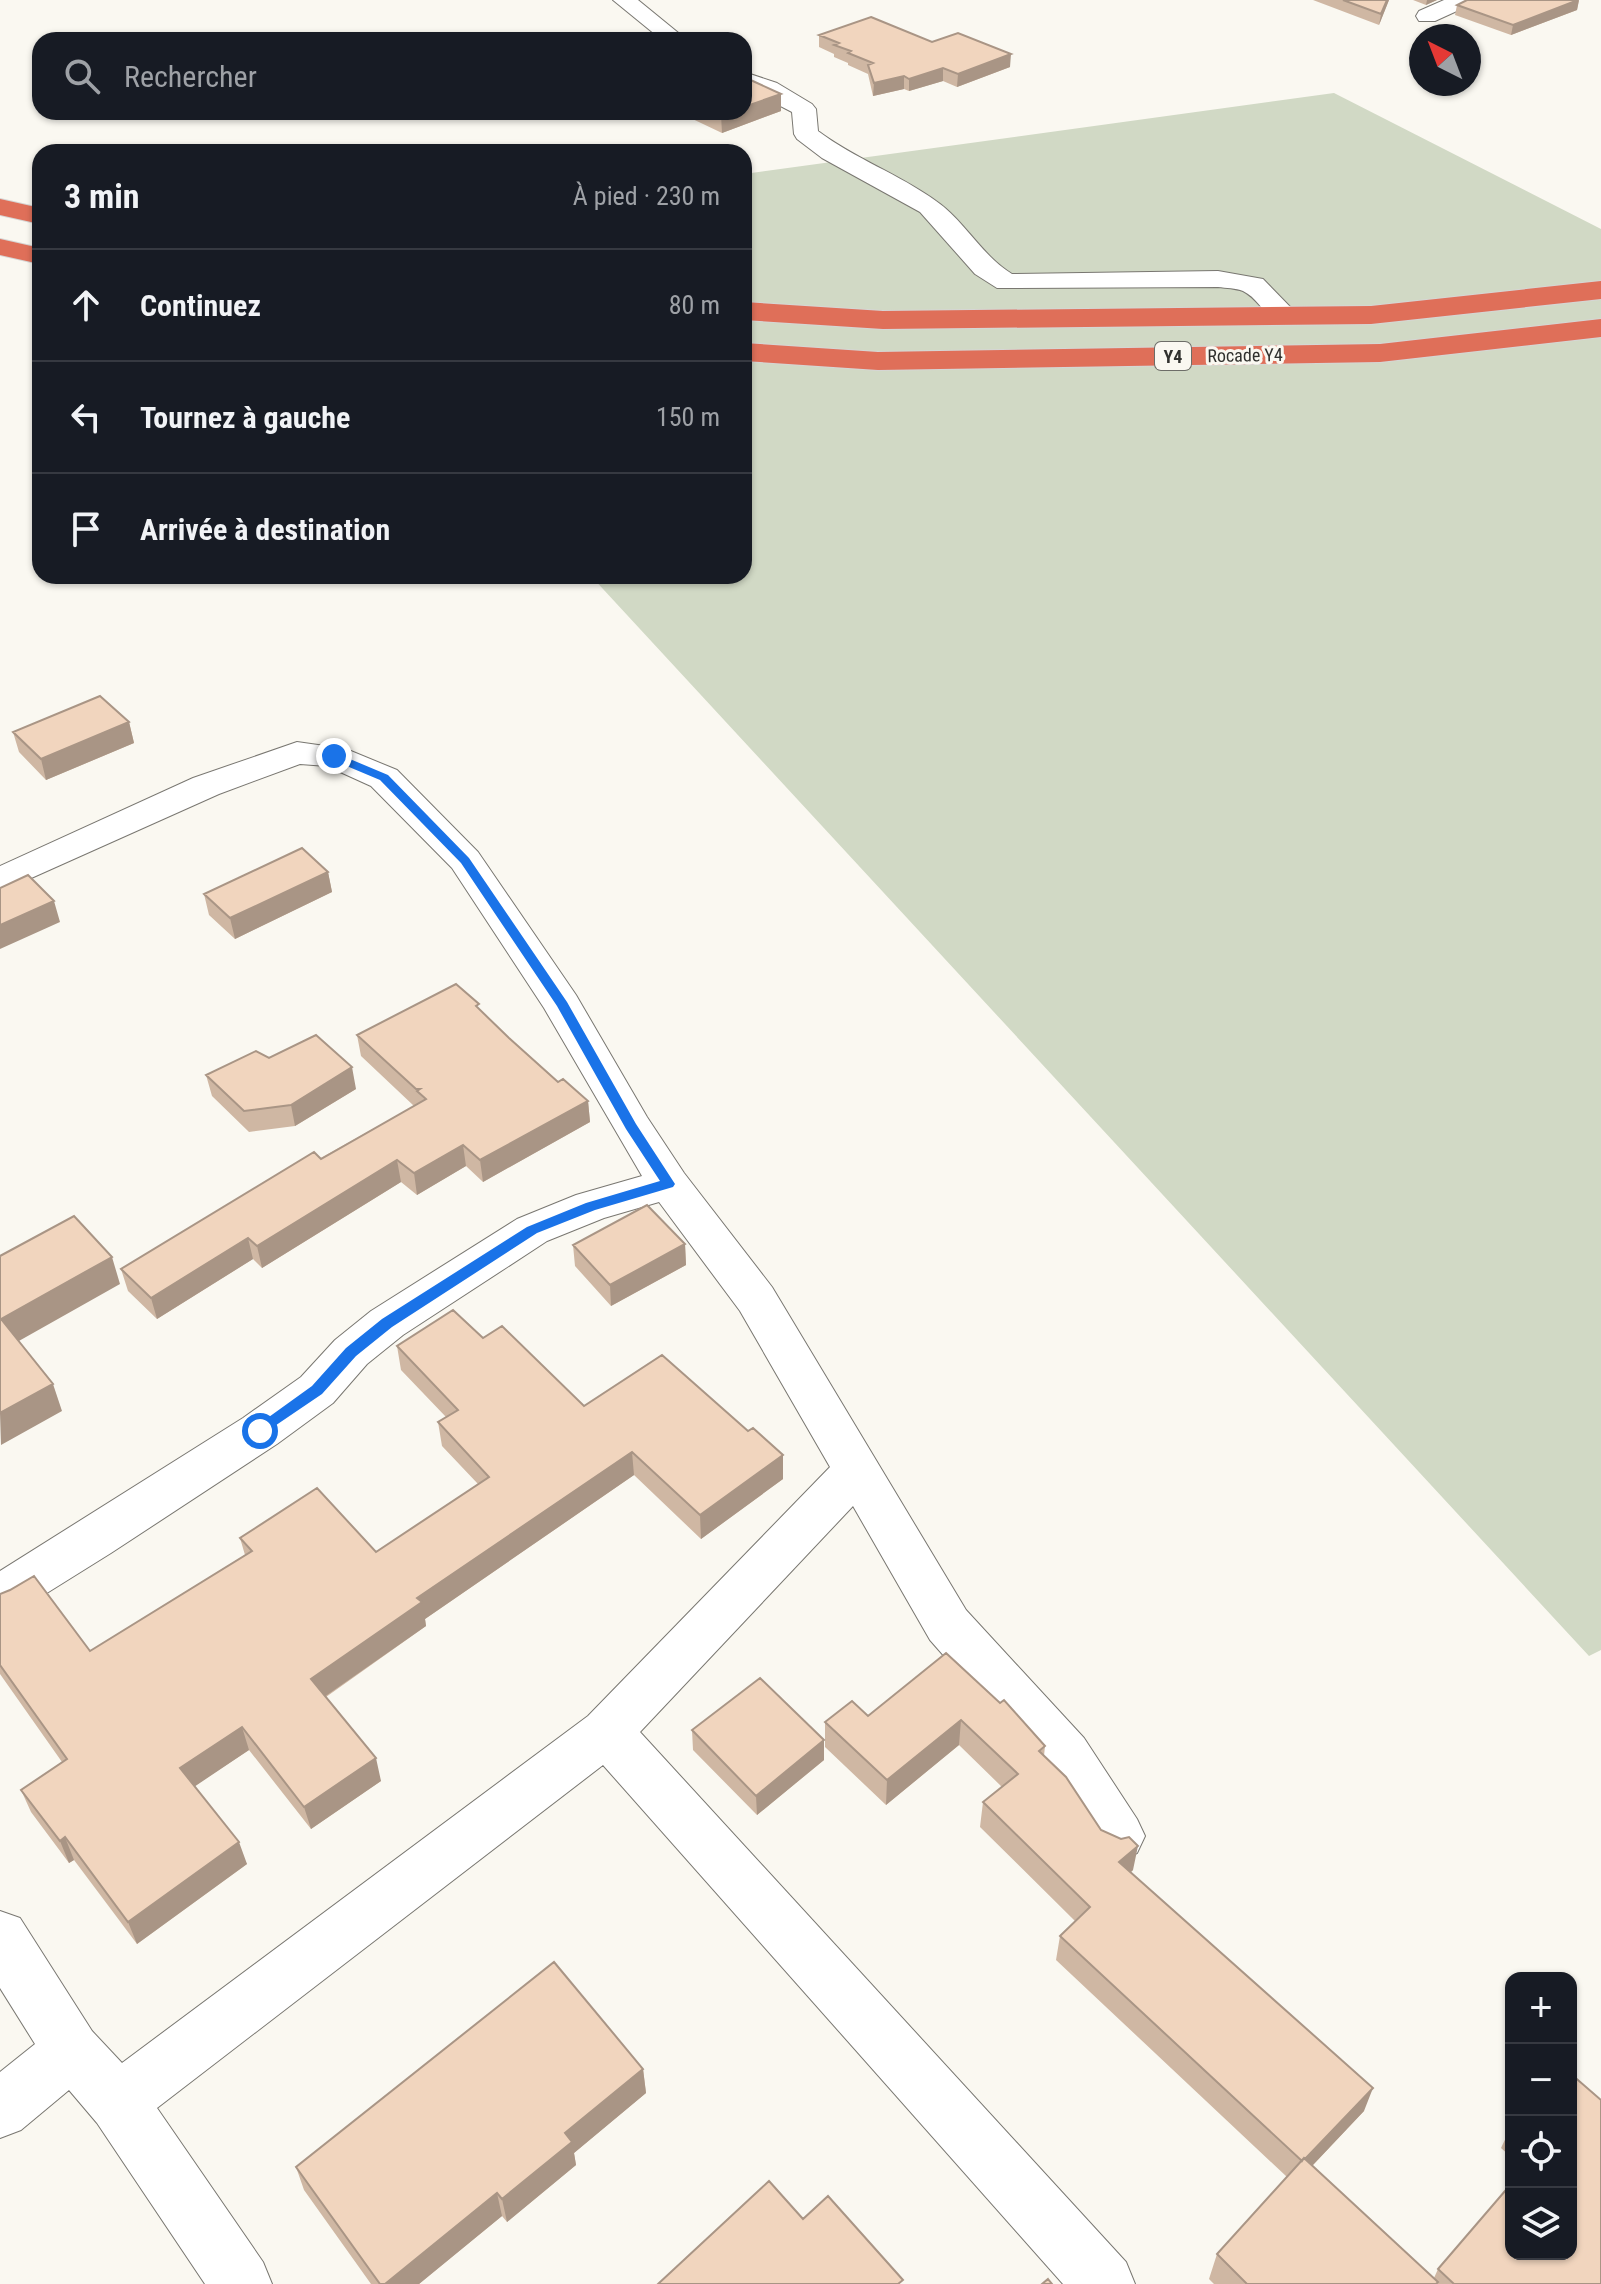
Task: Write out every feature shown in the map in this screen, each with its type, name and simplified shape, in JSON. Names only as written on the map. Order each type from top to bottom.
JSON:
[{"type":"highway","points":[[0,207],[32,214]]},
{"type":"highway","points":[[0,247],[32,254]]},
{"type":"highway","name":"Rocade Y4","points":[[752,312],[883,320],[1371,315],[1601,290]]},
{"type":"highway","name":"Rocade Y4","points":[[752,353],[878,361],[1380,353],[1601,328]]},
{"type":"street","points":[[624,0],[666,32]]},
{"type":"street","points":[[1427,16],[1462,0]]},
{"type":"street","points":[[752,82],[769,88],[804,109],[806,134],[831,153],[929,207],[984,268],[1007,282],[1218,279],[1253,285],[1285,316]]},
{"type":"street","points":[[0,880],[206,786],[297,753],[334,756],[384,778],[465,860],[562,1004],[631,1126],[669,1184],[756,1299],[948,1625],[1065,1755],[1118,1836]]},
{"type":"street","points":[[0,1596],[260,1431],[317,1390],[351,1352],[387,1323],[532,1230],[591,1206],[669,1184]]},
{"type":"street","points":[[118,2102],[606,1732],[858,1469]]},
{"type":"street","points":[[606,1732],[1104,2284]]},
{"type":"street","points":[[0,1937],[72,2051],[118,2102],[241,2284]]},
{"type":"street","points":[[0,2109],[72,2051]]},
{"type":"green space","points":[[1334,93],[1601,229],[1601,1650],[1589,1656],[598,584],[752,584],[752,173]]},
{"type":"building","points":[[1343,0],[1387,0],[1381,14]]},
{"type":"building","points":[[1467,0],[1578,0],[1513,25],[1457,5]]},
{"type":"building","points":[[871,17],[932,42],[958,33],[1011,54],[958,74],[943,68],[909,79],[904,76],[874,83],[868,65],[873,63],[848,53],[851,51],[834,45],[839,43],[819,35]]},
{"type":"building","points":[[752,81],[781,94],[752,104]]},
{"type":"building","points":[[100,696],[129,722],[41,759],[13,732]]},
{"type":"building","points":[[302,848],[328,872],[230,918],[204,894]]},
{"type":"building","points":[[28,875],[54,901],[0,925],[0,888]]},
{"type":"building","points":[[456,984],[558,1082],[563,1079],[588,1101],[480,1160],[463,1145],[414,1173],[397,1160],[257,1246],[248,1238],[151,1298],[121,1269],[314,1152],[321,1159],[426,1099],[417,1091],[420,1089],[416,1089],[357,1035]]},
{"type":"building","points":[[316,1035],[352,1067],[291,1105],[244,1111],[206,1075],[256,1051],[269,1058]]},
{"type":"building","points":[[647,1205],[685,1244],[610,1285],[573,1245]]},
{"type":"building","points":[[74,1216],[112,1257],[1,1319],[53,1384],[0,1413],[0,1256]]},
{"type":"building","points":[[453,1310],[483,1338],[502,1326],[584,1406],[662,1355],[748,1431],[753,1428],[783,1455],[700,1515],[632,1452],[417,1598],[422,1602],[311,1679],[376,1758],[304,1807],[242,1727],[180,1768],[239,1842],[128,1922],[65,1837],[60,1841],[21,1790],[67,1759],[0,1665],[0,1594],[34,1576],[90,1651],[252,1551],[240,1538],[317,1488],[376,1552],[489,1477],[438,1422],[458,1410],[397,1346]]},
{"type":"building","points":[[946,1653],[1000,1703],[1004,1700],[1045,1746],[1039,1751],[1066,1777],[1101,1830],[1121,1839],[1129,1837],[1138,1846],[1119,1862],[1373,2088],[1305,2159],[1302,2161],[1060,1936],[1090,1907],[983,1802],[1018,1774],[961,1720],[887,1780],[825,1722],[852,1701],[868,1716]]},
{"type":"building","points":[[760,1678],[824,1740],[756,1796],[692,1730]]},
{"type":"building","points":[[554,1962],[643,2069],[565,2133],[572,2142],[502,2199],[497,2193],[385,2284],[380,2284],[296,2167]]},
{"type":"building","points":[[1577,2079],[1601,2100],[1601,2284],[1454,2284],[1438,2269],[1505,2191],[1505,2260],[1577,2260]]},
{"type":"building","points":[[1304,2158],[1438,2282],[1247,2284],[1217,2254]]},
{"type":"building","points":[[769,2181],[803,2219],[828,2196],[903,2280],[898,2284],[658,2284]]},
{"type":"route","points":[[260,1431],[317,1390],[351,1352],[387,1323],[532,1230],[591,1206],[669,1184],[631,1126],[562,1004],[465,860],[384,778],[334,756]]}]
